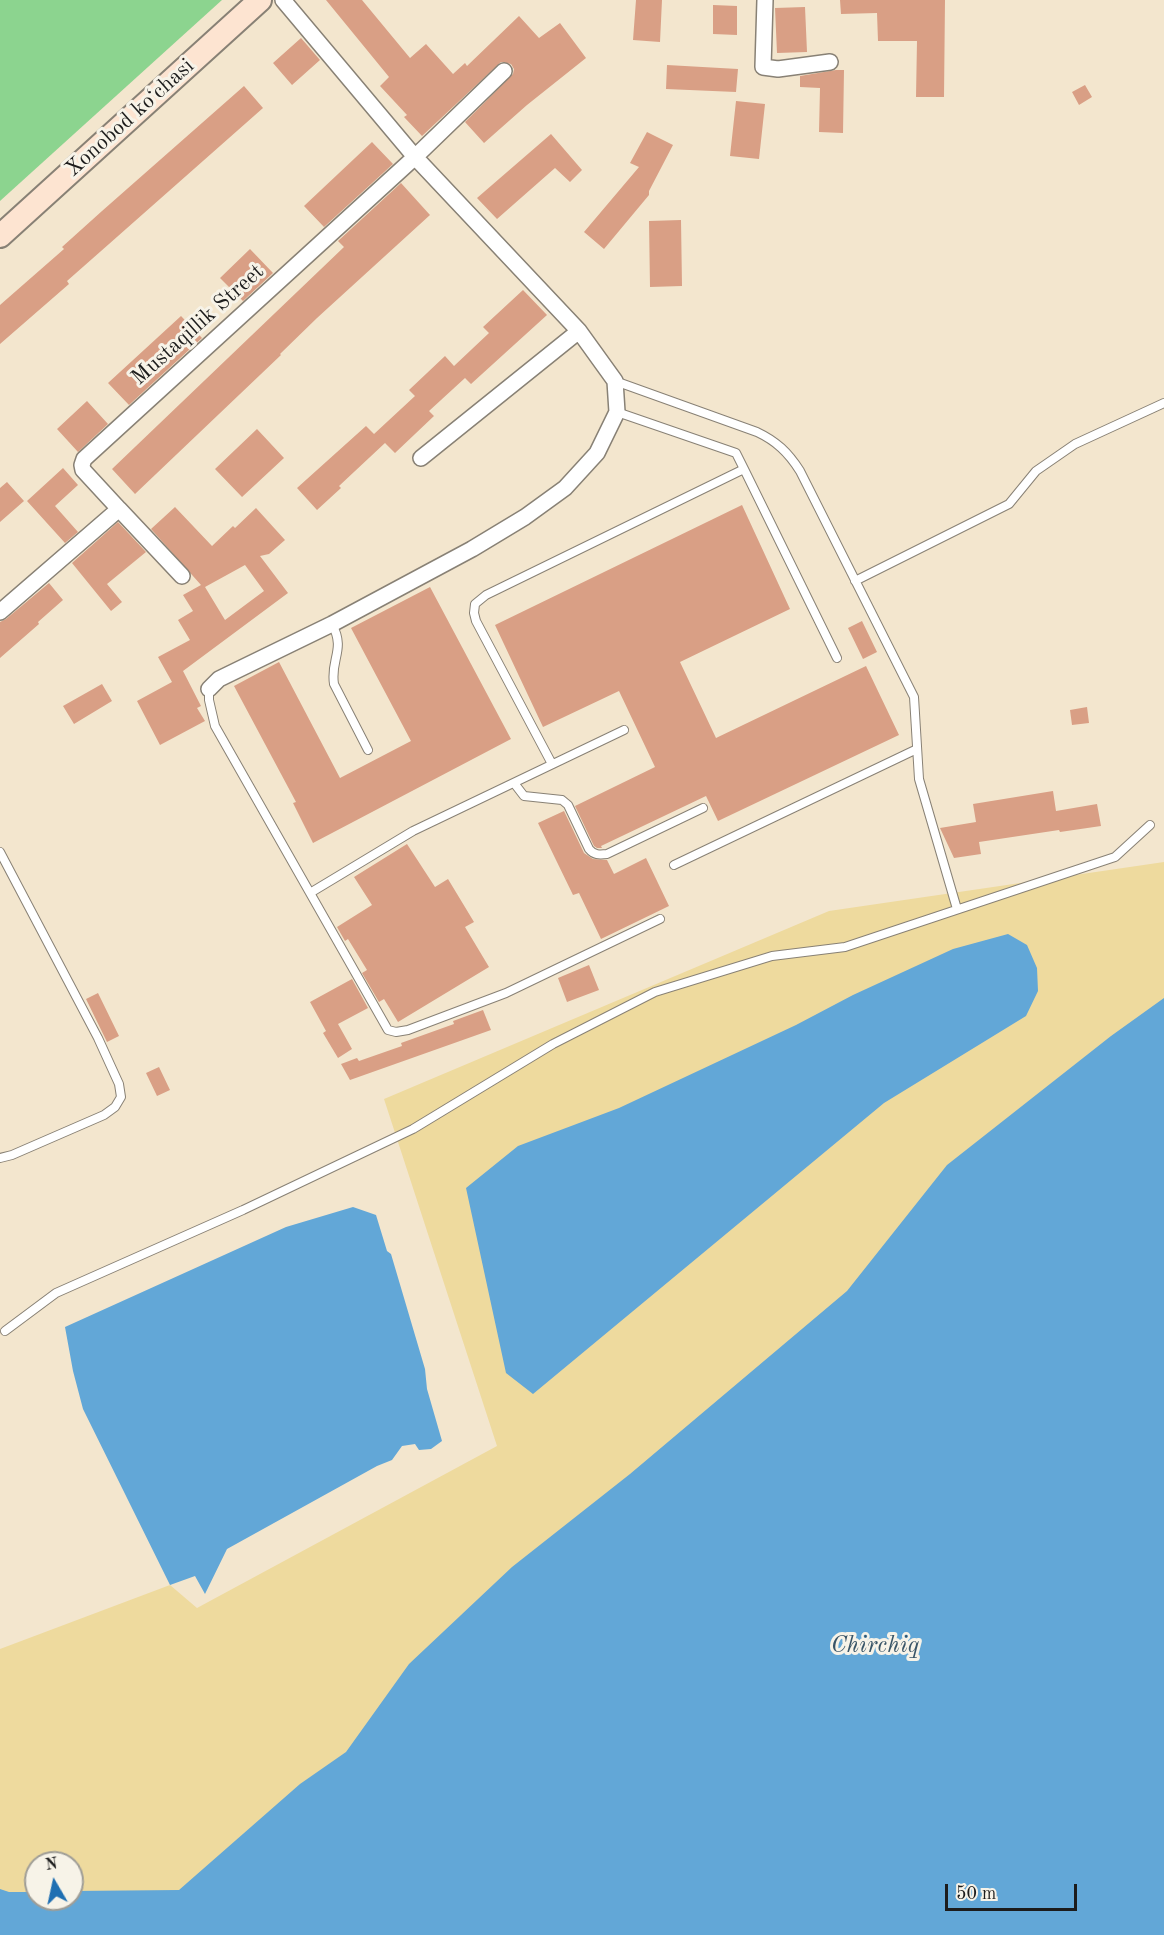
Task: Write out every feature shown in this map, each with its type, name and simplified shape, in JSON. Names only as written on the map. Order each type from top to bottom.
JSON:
[{"type":"main road","name":"Xonobod koʻchasi","points":[[0,236],[260,0]]},
{"type":"street","points":[[209,688],[219,679],[332,624],[472,549],[525,517],[557,494],[597,453],[618,412],[615,381],[579,331],[415,157],[284,0]]},
{"type":"street","points":[[765,0],[763,67],[778,69],[830,62]]},
{"type":"street","name":"Mustaqillik Street","points":[[182,576],[83,470],[84,459],[415,157],[504,71]]},
{"type":"street","points":[[421,458],[579,331]]},
{"type":"street","points":[[0,612],[119,510]]},
{"type":"lane","points":[[615,381],[771,438],[789,454],[800,471],[914,697],[919,779],[957,909]]},
{"type":"lane","points":[[855,580],[1009,504],[1036,471],[1075,444],[1164,403]]},
{"type":"lane","points":[[618,412],[736,453],[837,658]]},
{"type":"lane","points":[[552,765],[476,621],[475,604],[486,596],[744,469]]},
{"type":"lane","points":[[332,624],[339,643],[333,675],[334,684],[368,750]]},
{"type":"lane","points":[[209,688],[208,700],[215,726],[388,1030],[396,1032],[408,1030],[506,993],[660,919]]},
{"type":"lane","points":[[310,893],[413,831],[624,730]]},
{"type":"lane","points":[[674,865],[917,749]]},
{"type":"lane","points":[[514,783],[524,796],[562,800],[568,805],[589,849],[592,853],[599,855],[607,854],[703,808]]},
{"type":"lane","points":[[5,1331],[56,1293],[243,1210],[413,1129],[553,1044],[655,992],[772,956],[845,947],[1116,857],[1150,825]]},
{"type":"lane","points":[[0,852],[98,1038],[118,1084],[121,1097],[115,1107],[104,1114],[12,1155],[0,1158]]},
{"type":"green space","points":[[0,0],[222,0],[0,201]]},
{"type":"sand","points":[[1164,862],[1164,1935],[0,1935],[0,1649],[170,1585],[197,1608],[497,1446],[384,1099],[829,911]]},
{"type":"water","points":[[1008,934],[1027,945],[1037,968],[1038,991],[1026,1016],[884,1103],[533,1394],[506,1373],[466,1188],[518,1146],[619,1108],[953,949]]},
{"type":"water","name":"Chirchiq","points":[[1164,998],[1164,1935],[0,1935],[0,1889],[9,1892],[24,1892],[24,1911],[84,1911],[84,1891],[179,1890],[300,1784],[346,1752],[409,1664],[512,1567],[630,1474],[847,1291],[947,1165],[1111,1036]]},
{"type":"water","points":[[353,1207],[376,1215],[387,1251],[391,1254],[425,1369],[427,1389],[442,1441],[431,1449],[419,1450],[415,1444],[402,1446],[392,1460],[377,1466],[227,1549],[205,1594],[195,1576],[170,1585],[83,1409],[65,1327],[286,1227]]},
{"type":"building","points":[[326,0],[362,0],[410,58],[426,44],[453,74],[465,63],[467,66],[519,16],[539,38],[560,23],[586,58],[484,143],[465,122],[513,74],[514,69],[511,64],[501,62],[422,136],[404,117],[407,115],[380,86],[389,77]]},
{"type":"building","points":[[636,0],[662,0],[660,42],[633,40]]},
{"type":"building","points":[[840,0],[945,0],[944,97],[916,97],[917,41],[878,41],[877,13],[841,14]]},
{"type":"building","points":[[713,5],[737,6],[737,35],[713,34]]},
{"type":"building","points":[[805,7],[807,52],[777,53],[775,8]]},
{"type":"building","points":[[301,38],[320,60],[292,85],[273,63]]},
{"type":"building","points":[[667,65],[738,69],[736,92],[666,89]]},
{"type":"building","points":[[844,70],[843,133],[819,132],[820,88],[800,87],[800,76]]},
{"type":"building","points":[[1085,85],[1092,97],[1079,105],[1072,92]]},
{"type":"building","points":[[244,86],[263,108],[67,281],[69,284],[0,344],[0,305],[64,249],[62,247],[102,211]]},
{"type":"building","points":[[736,101],[765,104],[759,159],[730,156]]},
{"type":"building","points":[[647,132],[673,145],[649,195],[604,249],[584,232],[639,167],[630,163]]},
{"type":"building","points":[[551,134],[582,170],[570,182],[555,168],[497,219],[477,198]]},
{"type":"building","points":[[372,142],[393,164],[324,227],[304,206]]},
{"type":"building","points":[[401,183],[430,215],[317,318],[135,494],[112,469],[344,247],[338,241]]},
{"type":"building","points":[[681,220],[682,286],[650,287],[649,221]]},
{"type":"building","points":[[250,249],[273,273],[243,301],[220,278]]},
{"type":"building","points":[[523,290],[547,315],[471,384],[465,378],[429,411],[434,416],[395,453],[385,443],[317,510],[297,488],[366,426],[374,434],[415,396],[409,390],[445,356],[454,366],[489,333],[483,327]]},
{"type":"building","points":[[181,316],[202,338],[129,405],[108,383]]},
{"type":"building","points":[[87,401],[108,424],[78,452],[57,429]]},
{"type":"building","points":[[257,429],[284,458],[242,497],[215,469]]},
{"type":"building","points":[[63,468],[78,485],[55,506],[78,532],[65,543],[27,501]]},
{"type":"building","points":[[7,482],[24,501],[0,522],[0,488]]},
{"type":"building","points":[[742,505],[790,609],[680,662],[716,738],[866,666],[899,735],[718,821],[706,796],[601,846],[602,848],[597,848],[575,806],[655,767],[619,691],[543,727],[495,625]]},
{"type":"building","points":[[175,507],[212,546],[256,508],[285,540],[269,554],[260,556],[288,593],[183,671],[201,706],[197,708],[205,721],[160,745],[137,701],[172,682],[158,657],[190,640],[178,620],[193,611],[183,595],[201,585],[151,529]],"holes":[[[245,565],[264,591],[225,620],[205,587]]]},
{"type":"building","points":[[118,522],[146,552],[107,584],[122,602],[111,611],[72,563]]},
{"type":"building","points":[[49,583],[63,600],[0,658],[0,622]]},
{"type":"building","points":[[430,587],[511,739],[313,843],[293,803],[296,802],[234,686],[279,662],[340,778],[411,741],[351,628]]},
{"type":"building","points":[[862,621],[877,652],[863,659],[848,628]]},
{"type":"building","points":[[102,684],[112,701],[74,724],[63,706]]},
{"type":"building","points":[[1087,707],[1089,723],[1072,725],[1070,710]]},
{"type":"building","points":[[1053,791],[1056,811],[1097,804],[1101,826],[979,842],[981,854],[954,858],[940,828],[976,822],[973,804]]},
{"type":"building","points":[[564,811],[584,853],[593,859],[607,860],[614,874],[646,858],[669,906],[601,939],[579,893],[573,895],[538,823]]},
{"type":"building","points":[[407,844],[435,887],[448,879],[474,922],[465,927],[489,967],[398,1022],[384,999],[379,1002],[362,973],[367,970],[348,939],[345,941],[337,927],[372,905],[354,877]]},
{"type":"building","points":[[589,965],[599,990],[567,1002],[558,978]]},
{"type":"building","points":[[352,979],[368,1008],[338,1024],[352,1049],[338,1058],[323,1033],[326,1031],[310,1002]]},
{"type":"building","points":[[98,993],[119,1036],[107,1042],[86,999]]},
{"type":"building","points":[[483,1010],[491,1030],[350,1080],[341,1064],[357,1058],[359,1061],[402,1046],[401,1043],[454,1024],[453,1021]]},
{"type":"building","points":[[159,1067],[170,1090],[157,1096],[146,1073]]}]
